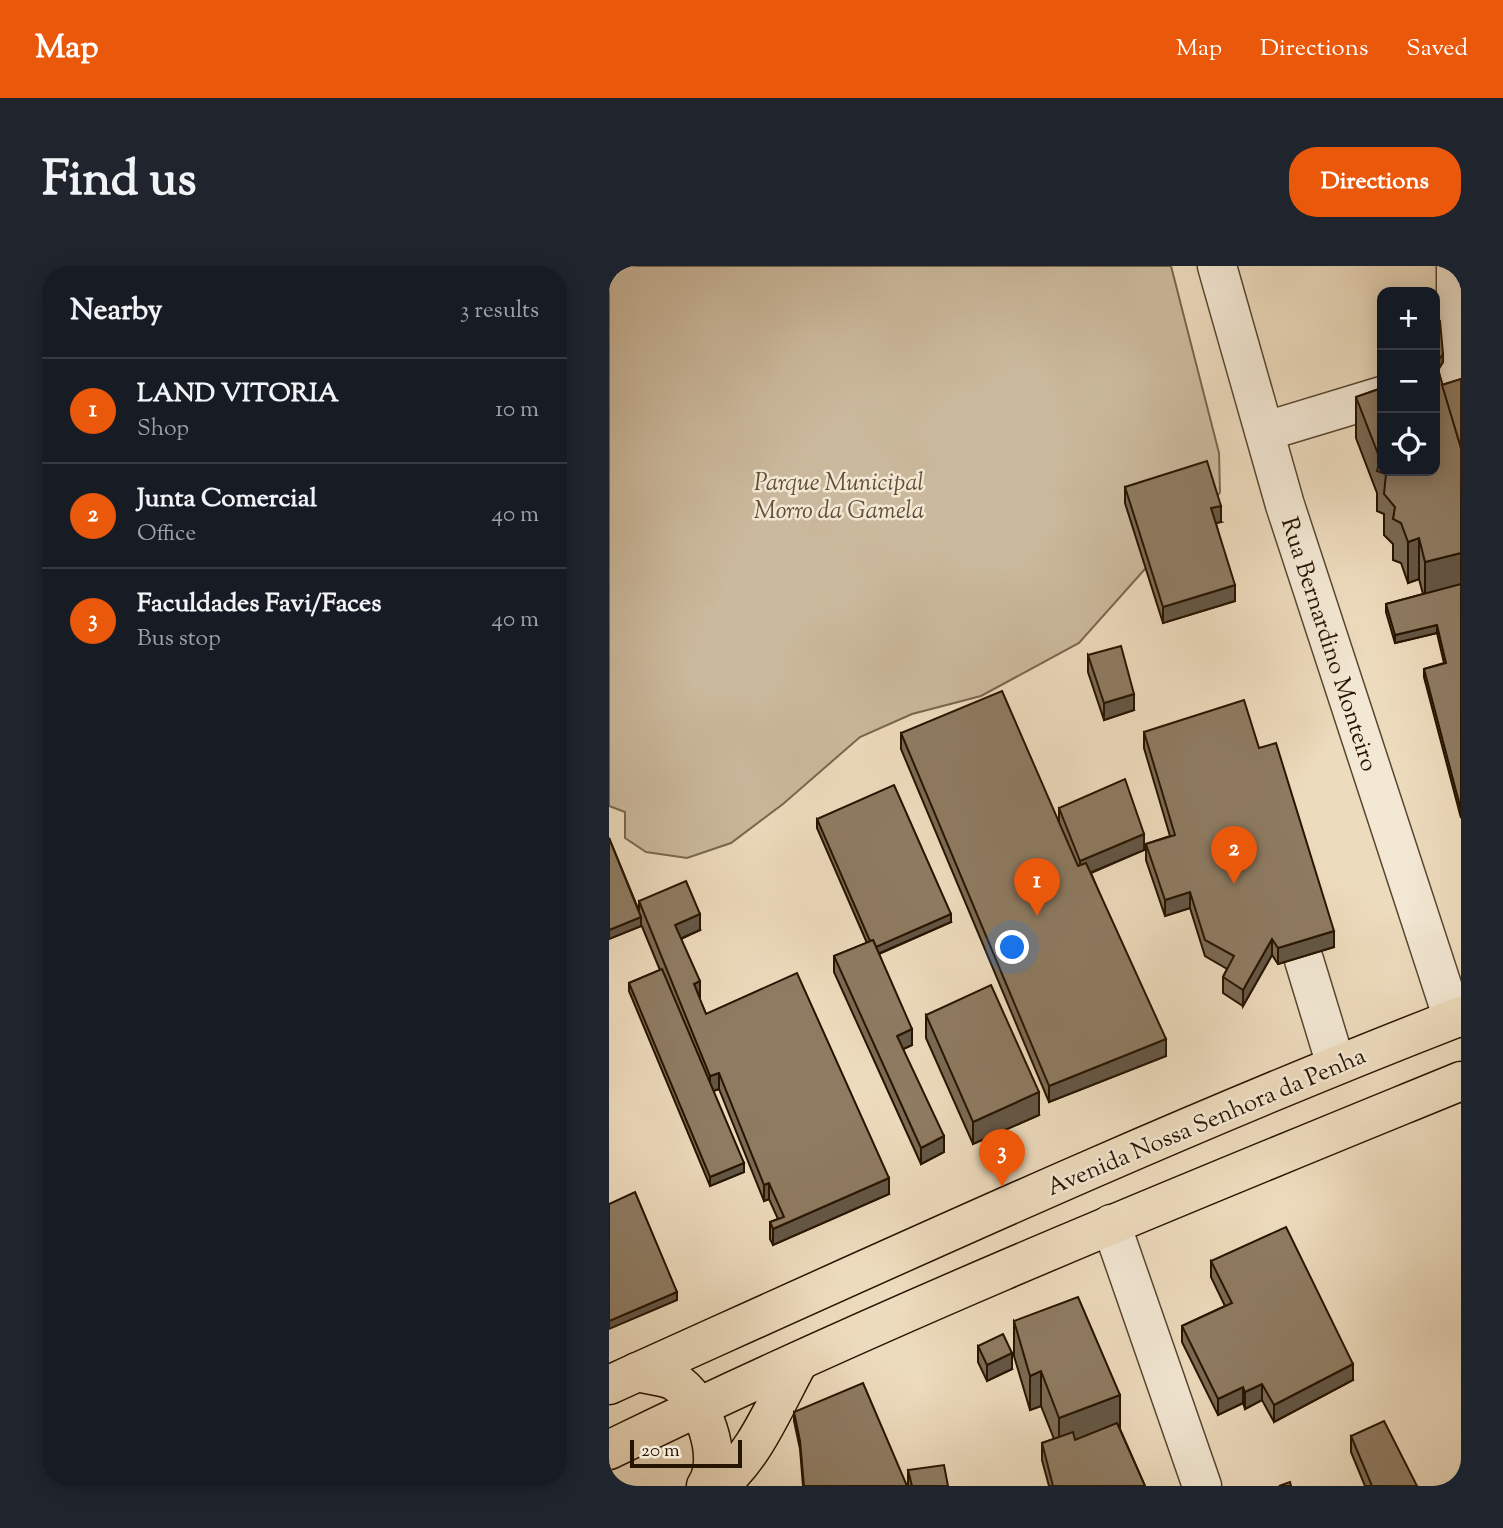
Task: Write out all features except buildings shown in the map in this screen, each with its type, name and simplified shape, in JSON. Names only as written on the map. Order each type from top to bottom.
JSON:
[{"type":"main road","name":"Avenida Nossa Senhora da Penha","points":[[623,1379],[1007,1205],[1336,1065],[1457,1018]]},
{"type":"main road","points":[[609,1450],[698,1406],[1111,1224],[1461,1081]]},
{"type":"main road","points":[[718,1486],[729,1478],[750,1448],[799,1361]]},
{"type":"main road","points":[[623,1379],[674,1381],[698,1406],[714,1452],[714,1475],[706,1486]]},
{"type":"street","name":"Rua Bernardino Monteiro","points":[[1217,266],[1285,505],[1457,1018]]},
{"type":"street","points":[[1440,379],[1456,374],[1456,266]]},
{"type":"street","points":[[1266,431],[1377,398]]},
{"type":"street","points":[[1304,960],[1336,1065]]},
{"type":"street","points":[[1111,1224],[1202,1486]]},
{"type":"green space","name":"Parque Municipal Morro da Gamela","points":[[609,266],[1171,266],[1219,453],[1220,492],[1200,526],[1161,551],[1079,643],[981,696],[912,714],[860,737],[783,804],[731,843],[687,858],[646,852],[625,838],[625,812],[609,806]]},
{"type":"place","name":"Junta Comercial","points":[[1234,884]]},
{"type":"place","name":"LAND VITORIA","points":[[1037,916]]},
{"type":"place","name":"Faculdades Favi/Faces","points":[[1002,1187]]}]
